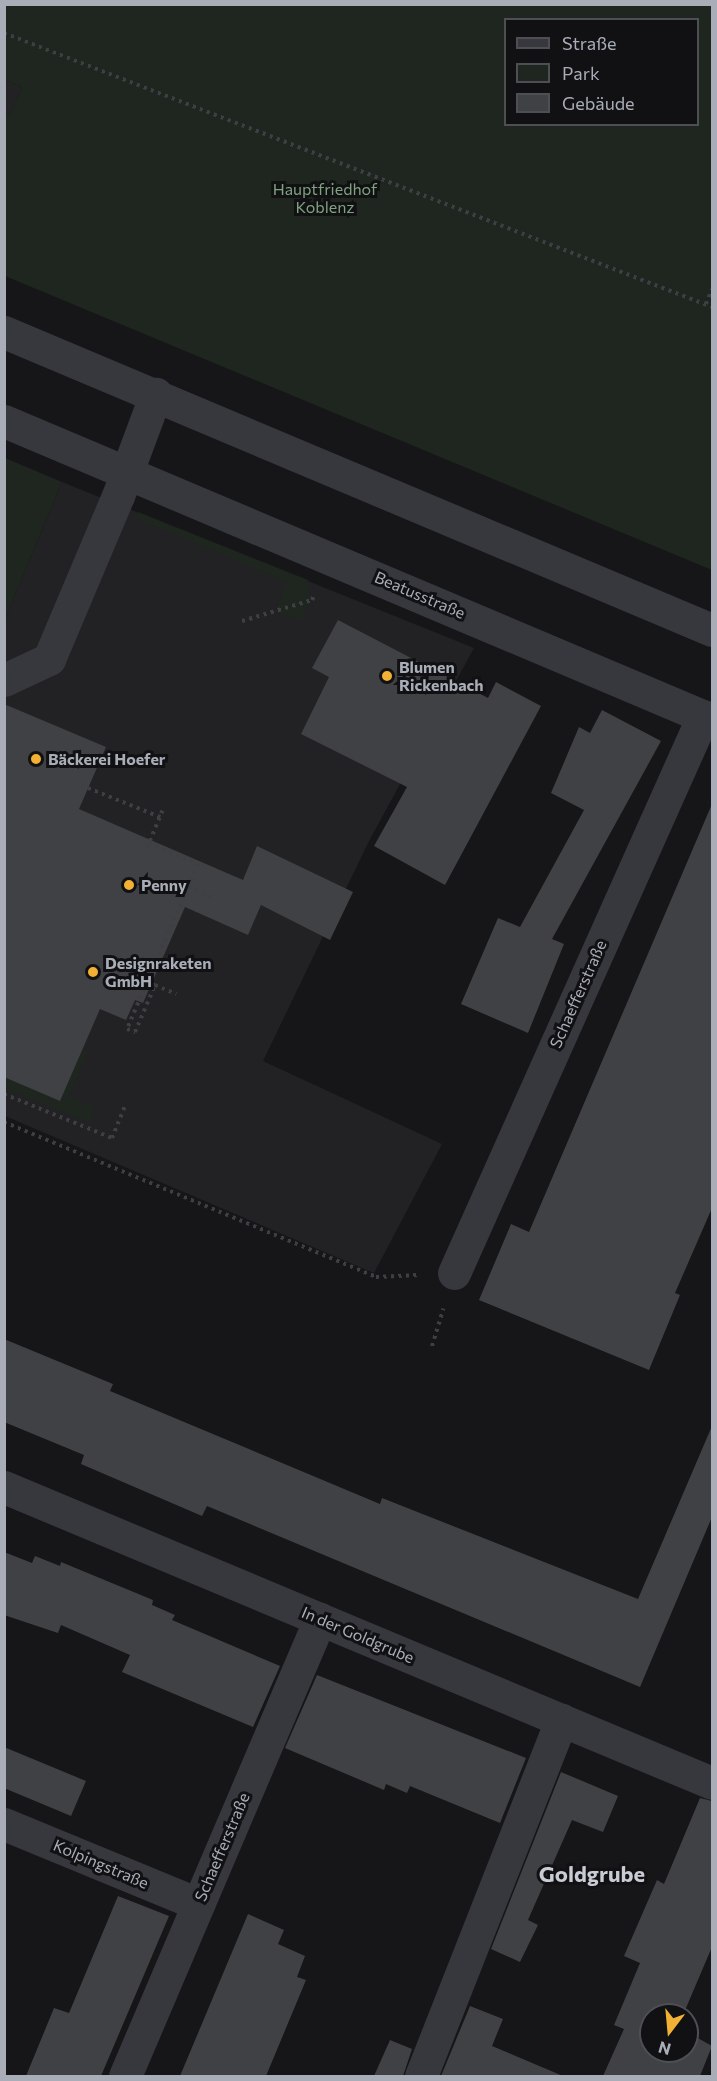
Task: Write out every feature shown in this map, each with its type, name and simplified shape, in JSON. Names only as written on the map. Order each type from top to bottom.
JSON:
[{"type":"street","points":[[4,332],[156,394],[712,630]]},
{"type":"street","points":[[4,680],[49,659],[127,472],[156,394]]},
{"type":"street","name":"Beatusstraße","points":[[4,421],[708,718]]},
{"type":"street","name":"Schaefferstraße","points":[[454,1273],[708,718]]},
{"type":"street","name":"In der Goldgrube","points":[[4,1487],[712,1783]]},
{"type":"street","name":"Schaefferstraße","points":[[125,2076],[320,1619]]},
{"type":"street","points":[[421,2076],[561,1720]]},
{"type":"street","name":"Kolpingstraße","points":[[4,1824],[198,1904]]},
{"type":"path","points":[[4,33],[712,307]]},
{"type":"path","points":[[706,304],[712,289]]},
{"type":"path","points":[[242,621],[312,600],[316,590]]},
{"type":"path","points":[[88,788],[160,817]]},
{"type":"path","points":[[155,985],[135,1032],[127,1029],[140,993],[147,982],[198,864],[148,845],[165,807]]},
{"type":"path","points":[[188,887],[215,898]]},
{"type":"path","points":[[147,982],[176,994]]},
{"type":"path","points":[[4,1094],[112,1138],[125,1106]]},
{"type":"path","points":[[4,1122],[376,1277],[454,1273]]},
{"type":"shaded area","points":[[5,80],[22,87],[10,115],[5,114]]},
{"type":"shaded area","points":[[62,482],[474,648],[368,843],[263,1061],[442,1144],[374,1273],[5,1116],[5,619]]},
{"type":"green space","name":"Hauptfriedhof Koblenz","points":[[4,5],[712,5],[712,570],[5,276],[5,114],[10,115],[22,87],[5,80]]},
{"type":"green space","points":[[5,458],[62,482],[5,619]]},
{"type":"green space","points":[[138,512],[308,580],[310,597],[302,621],[275,611],[287,582],[136,518]]},
{"type":"green space","points":[[83,1049],[87,1051],[69,1097],[95,1107],[88,1123],[5,1088],[4,1077],[60,1101]]},
{"type":"building","points":[[338,620],[488,698],[496,682],[541,706],[445,885],[374,846],[407,787],[301,734],[329,677],[312,668]]},
{"type":"building","points":[[4,704],[106,747],[79,809],[243,880],[257,846],[353,892],[330,940],[261,905],[248,935],[185,907],[143,1003],[135,1000],[126,1020],[100,1009],[60,1101],[4,1077]]},
{"type":"building","points":[[602,710],[661,741],[552,939],[564,944],[528,1033],[461,1004],[498,918],[520,927],[584,810],[551,793],[579,727],[590,733]]},
{"type":"building","points":[[712,804],[712,1208],[675,1293],[680,1295],[649,1370],[479,1300],[511,1224],[529,1232]]},
{"type":"building","points":[[4,1339],[113,1384],[110,1391],[380,1504],[382,1498],[638,1599],[712,1426],[712,1517],[640,1687],[207,1506],[202,1516],[81,1464],[84,1455],[4,1422]]},
{"type":"building","points":[[4,1552],[32,1563],[35,1556],[60,1566],[61,1562],[153,1600],[152,1605],[175,1615],[172,1620],[280,1666],[253,1727],[122,1672],[130,1655],[61,1625],[58,1633],[4,1615]]},
{"type":"building","points":[[317,1675],[526,1758],[500,1823],[410,1786],[407,1793],[386,1784],[384,1790],[285,1748]]},
{"type":"building","points":[[4,1747],[86,1781],[71,1816],[4,1788]]},
{"type":"building","points":[[561,1772],[618,1796],[603,1832],[572,1820],[528,1920],[538,1925],[520,1962],[491,1949]]},
{"type":"building","points":[[700,1798],[712,1801],[712,1947],[688,2003],[639,2003],[639,2063],[699,2063],[699,2039],[712,2046],[700,2076],[603,2076],[624,2029],[614,2025],[640,1963],[624,1956],[657,1880],[664,1884]]},
{"type":"building","points":[[118,1896],[169,1916],[101,2076],[26,2076],[54,2008],[69,2013]]},
{"type":"building","points":[[248,1914],[284,1930],[278,1944],[305,1956],[297,1977],[306,1980],[266,2076],[180,2076]]},
{"type":"building","points":[[470,2006],[503,2019],[492,2046],[563,2076],[441,2076]]},
{"type":"building","points":[[390,2040],[412,2049],[403,2076],[374,2076]]},
{"type":"place","name":"Blumen Rickenbach","points":[[387,676]]},
{"type":"place","name":"Bäckerei Hoefer","points":[[36,759]]},
{"type":"place","name":"Penny","points":[[129,885]]},
{"type":"place","name":"Designraketen GmbH","points":[[93,972]]},
{"type":"district","name":"Goldgrube","points":[[592,1874]]}]
